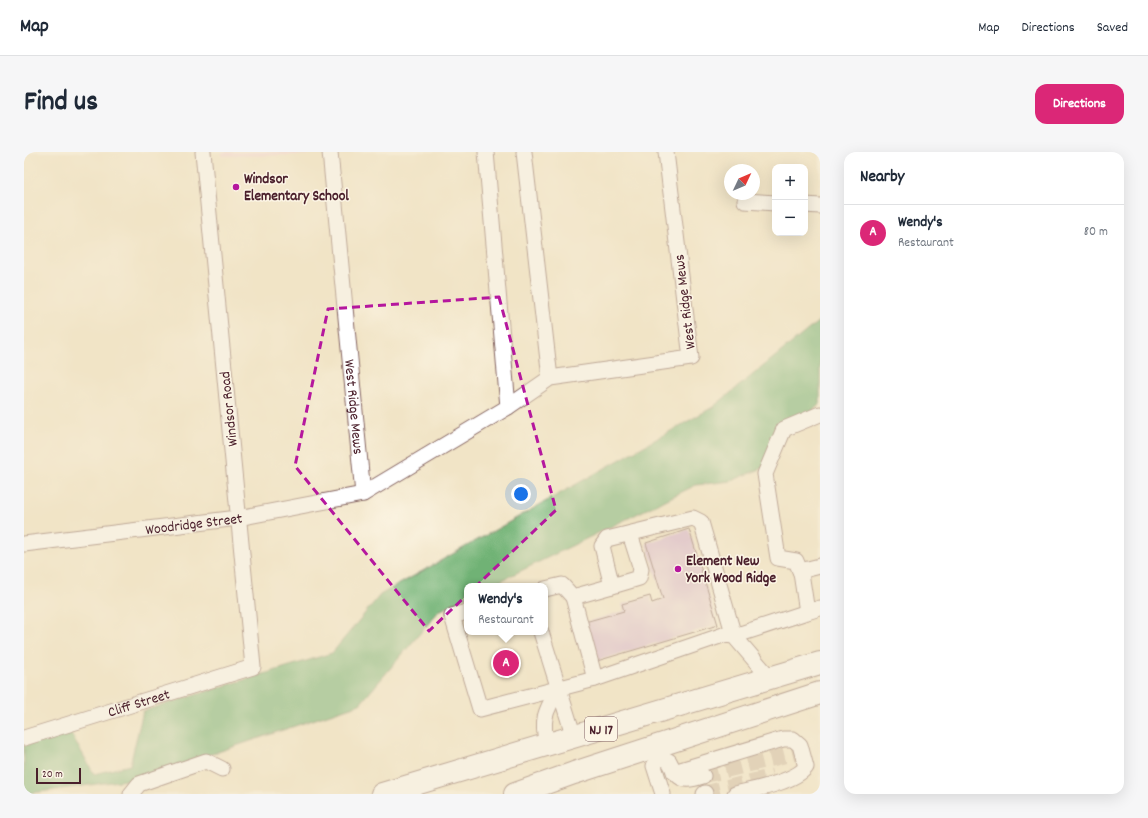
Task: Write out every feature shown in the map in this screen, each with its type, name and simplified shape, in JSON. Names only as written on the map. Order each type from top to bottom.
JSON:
[{"type":"highway","name":"NJ 17","points":[[382,794],[547,746],[820,663]]},
{"type":"highway","name":"NJ 17","points":[[501,794],[656,752],[820,693]]},
{"type":"highway","points":[[515,794],[574,773]]},
{"type":"street","name":"Windsor Road","points":[[203,152],[253,667]]},
{"type":"street","name":"West Ridge Mews","points":[[330,152],[363,494],[508,407],[550,378],[691,358],[666,152]]},
{"type":"street","points":[[486,152],[508,407]]},
{"type":"street","points":[[524,152],[550,378]]},
{"type":"street","points":[[745,201],[772,203]]},
{"type":"street","points":[[808,205],[820,206]]},
{"type":"street","points":[[464,613],[452,616],[480,709],[595,679],[723,635],[734,636],[814,610],[796,561],[778,558],[765,474],[784,429],[820,414]]},
{"type":"street","name":"Woodridge Street","points":[[24,544],[238,518],[363,494]]},
{"type":"street","points":[[612,586],[602,546],[607,539],[694,518],[701,522],[734,636],[770,678]]},
{"type":"street","points":[[573,597],[639,578],[641,568],[630,534]]},
{"type":"street","points":[[800,571],[820,566]]},
{"type":"street","points":[[548,588],[562,585],[573,597],[595,679]]},
{"type":"street","points":[[542,635],[574,737]]},
{"type":"street","name":"Cliff Street","points":[[24,738],[253,667]]},
{"type":"street","points":[[547,746],[543,729],[545,712],[558,689]]},
{"type":"street","points":[[674,772],[783,739],[793,738],[800,745],[799,752],[806,767],[802,772],[775,785],[735,794]]},
{"type":"street","points":[[663,794],[654,766],[656,752],[669,761],[674,772],[681,778],[689,781],[703,776]]},
{"type":"street","points":[[131,794],[139,784],[206,761],[222,769]]},
{"type":"street","points":[[773,776],[795,775]]},
{"type":"highlighted area","points":[[499,297],[556,510],[429,631],[295,466],[328,309]]},
{"type":"shaded area","points":[[222,152],[308,152],[308,155],[222,156]]},
{"type":"green space","points":[[820,320],[820,404],[772,448],[770,465],[731,481],[696,485],[496,583],[464,583],[464,598],[439,611],[360,704],[141,778],[24,794],[24,746],[68,728],[94,774],[130,765],[143,711],[332,653],[380,595],[713,407]]},
{"type":"building","name":"Element New York Wood Ridge","points":[[689,529],[718,625],[597,661],[585,622],[624,611],[622,604],[650,596],[652,603],[663,599],[646,543]]},
{"type":"tunnel","points":[[703,776],[796,753]]},
{"type":"tunnel","points":[[705,793],[773,776]]},
{"type":"place","name":"Windsor Elementary School","points":[[236,187]]},
{"type":"place","name":"Element New York Wood Ridge","points":[[678,569]]},
{"type":"place","name":"Wendy's","points":[[506,663]]}]
